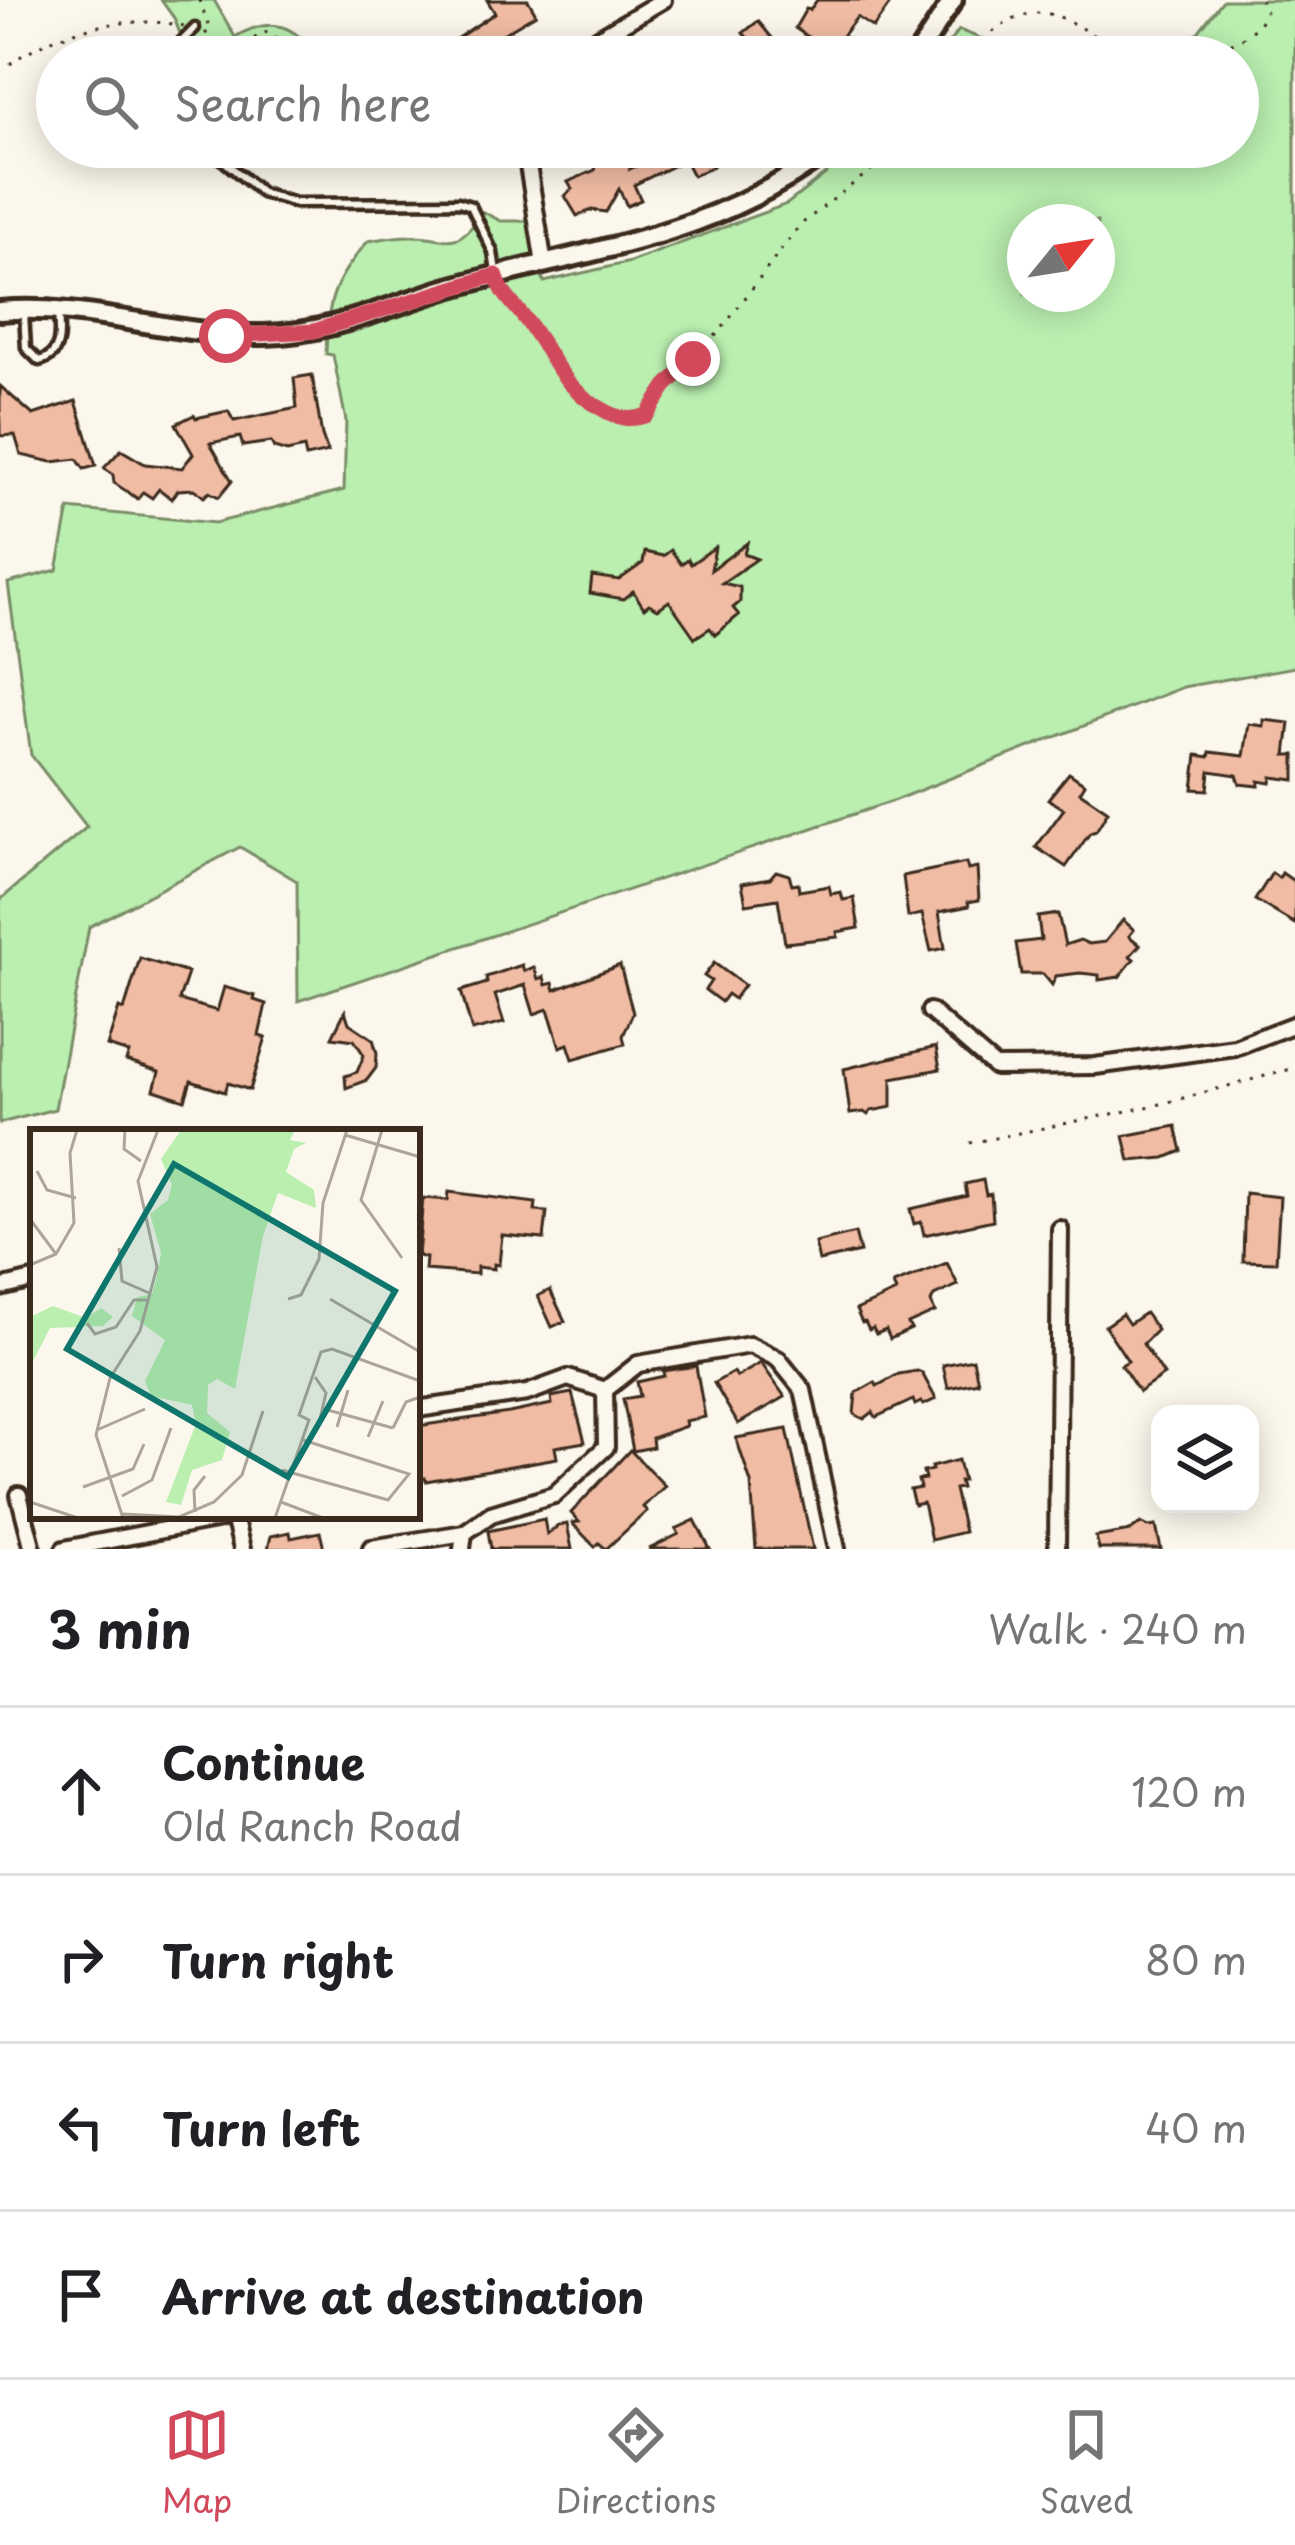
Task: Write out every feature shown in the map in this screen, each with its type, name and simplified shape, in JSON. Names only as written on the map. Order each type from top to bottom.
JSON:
[{"type":"street","points":[[602,36],[664,0]]},
{"type":"street","points":[[929,36],[952,0]]},
{"type":"street","points":[[528,168],[544,264]]},
{"type":"street","points":[[0,311],[58,310],[169,329],[271,335],[314,331],[496,275],[700,223],[754,200],[801,168]]},
{"type":"street","points":[[930,1011],[995,1067],[1095,1066],[1235,1047],[1295,1024]]},
{"type":"street","points":[[1057,1549],[1060,1229]]},
{"type":"street","points":[[0,1288],[30,1281]]},
{"type":"street","points":[[605,1390],[638,1364],[750,1345],[778,1359],[803,1390],[837,1549]]},
{"type":"street","points":[[420,1409],[527,1393],[568,1378],[605,1390]]},
{"type":"street","points":[[371,1548],[463,1541],[491,1514],[554,1495],[606,1448],[605,1390]]},
{"type":"street","points":[[19,1495],[33,1549]]},
{"type":"street","points":[[64,1549],[219,1519]]},
{"type":"street","points":[[236,1519],[242,1549]]},
{"type":"lane","points":[[187,36],[195,28]]},
{"type":"lane","points":[[232,168],[262,193],[295,203],[459,202],[471,206],[493,253],[496,275]]},
{"type":"lane","points":[[24,309],[26,348],[39,361],[50,358],[57,349],[58,310]]},
{"type":"path","points":[[199,0],[212,34]]},
{"type":"path","points":[[1241,36],[1260,25],[1266,12],[1261,0]]},
{"type":"path","points":[[987,36],[1037,13],[1095,36]]},
{"type":"path","points":[[69,36],[111,25],[175,24],[212,34]]},
{"type":"path","points":[[10,64],[36,44]]},
{"type":"path","points":[[496,275],[501,292],[522,314],[576,393],[621,419],[638,419],[647,415],[666,386],[721,330],[800,225],[874,168]]},
{"type":"path","points":[[970,1144],[1161,1104],[1295,1068]]},
{"type":"green space","points":[[161,0],[214,0],[234,36],[181,36]]},
{"type":"green space","points":[[1223,0],[1295,0],[1295,667],[1183,687],[890,802],[298,1001],[297,881],[240,847],[89,927],[55,1109],[0,1123],[0,900],[87,827],[31,755],[8,583],[57,570],[69,509],[215,523],[344,490],[346,421],[333,355],[326,354],[328,319],[339,281],[368,241],[403,236],[457,238],[483,212],[501,221],[527,221],[544,282],[630,262],[787,204],[833,168],[1259,168],[1259,36],[1195,36]]},
{"type":"green space","points":[[272,25],[298,36],[237,36]]},
{"type":"building","points":[[487,0],[528,0],[536,14],[499,36],[460,36],[495,13]]},
{"type":"building","points":[[817,0],[893,0],[873,28],[857,17],[842,36],[806,36],[795,28],[806,9]]},
{"type":"building","points":[[758,21],[770,36],[746,36],[743,33]]},
{"type":"building","points":[[669,168],[634,185],[641,200],[627,206],[619,189],[606,212],[592,210],[577,216],[565,196],[572,189],[568,182],[595,170]]},
{"type":"building","points":[[312,375],[328,452],[306,457],[304,448],[287,452],[271,442],[243,446],[240,437],[210,443],[232,481],[219,497],[209,492],[204,497],[194,489],[178,490],[172,499],[159,489],[152,498],[143,492],[138,499],[114,483],[113,475],[104,468],[121,450],[145,464],[182,468],[193,454],[176,424],[194,415],[228,411],[234,421],[297,408],[294,378]]},
{"type":"building","points":[[0,386],[33,415],[76,401],[96,466],[84,469],[77,459],[52,462],[21,455],[15,435],[0,436]]},
{"type":"building","points":[[747,543],[744,554],[757,559],[722,583],[740,587],[740,602],[733,608],[739,615],[715,635],[710,628],[695,638],[669,601],[658,609],[649,604],[644,608],[633,591],[623,599],[590,593],[592,576],[619,580],[643,563],[645,552],[663,556],[671,550],[681,564],[688,559],[691,564],[715,547],[711,570]]},
{"type":"building","points":[[1264,720],[1290,723],[1286,755],[1295,755],[1295,780],[1272,777],[1271,783],[1259,781],[1259,786],[1240,784],[1237,775],[1210,771],[1208,790],[1193,789],[1197,755],[1244,756],[1249,724],[1264,726]]},
{"type":"building","points":[[1069,773],[1085,784],[1080,792],[1108,811],[1066,867],[1036,847],[1064,809],[1048,799]]},
{"type":"building","points":[[966,863],[968,870],[977,868],[979,900],[939,912],[945,948],[931,951],[922,914],[908,917],[903,876]]},
{"type":"building","points":[[776,871],[789,875],[799,891],[829,886],[831,894],[841,892],[843,900],[854,898],[859,928],[837,932],[838,937],[785,943],[778,899],[746,904],[742,883],[770,878]]},
{"type":"building","points":[[1272,873],[1279,878],[1282,873],[1295,882],[1295,924],[1255,900]]},
{"type":"building","points":[[1058,914],[1065,945],[1080,940],[1105,942],[1123,920],[1134,930],[1129,936],[1140,945],[1130,956],[1134,959],[1119,977],[1099,980],[1099,975],[1080,973],[1056,976],[1052,985],[1043,974],[1021,974],[1016,943],[1041,940],[1038,917]]},
{"type":"building","points":[[140,958],[188,973],[179,1000],[217,1011],[224,987],[266,1004],[259,1036],[266,1038],[250,1090],[228,1083],[225,1092],[191,1081],[185,1100],[154,1090],[159,1072],[126,1061],[129,1053],[107,1046]]},
{"type":"building","points":[[714,963],[744,985],[734,999],[727,994],[721,1002],[705,990],[711,981],[704,976]]},
{"type":"building","points":[[522,965],[524,971],[534,967],[538,979],[544,977],[546,985],[553,983],[555,990],[620,965],[633,1013],[623,1036],[625,1044],[573,1059],[568,1044],[560,1047],[548,1009],[534,1014],[525,985],[495,995],[504,1023],[472,1031],[461,991]]},
{"type":"building","points":[[345,1011],[349,1023],[373,1039],[377,1053],[376,1068],[367,1080],[346,1088],[345,1076],[357,1072],[364,1055],[354,1040],[332,1037]]},
{"type":"building","points":[[936,1047],[940,1069],[892,1078],[892,1107],[868,1115],[850,1114],[844,1069]]},
{"type":"building","points":[[1176,1126],[1182,1151],[1165,1158],[1130,1161],[1124,1136]]},
{"type":"building","points":[[983,1180],[986,1195],[991,1194],[993,1220],[924,1235],[921,1222],[914,1224],[910,1209],[967,1196],[965,1184]]},
{"type":"building","points":[[449,1192],[536,1203],[535,1211],[547,1212],[544,1239],[502,1235],[499,1265],[477,1267],[477,1274],[425,1270],[426,1258],[420,1256],[423,1198],[448,1200]]},
{"type":"building","points":[[1245,1193],[1280,1197],[1276,1262],[1243,1261]]},
{"type":"building","points":[[855,1233],[860,1252],[819,1261],[815,1243]]},
{"type":"building","points":[[947,1263],[958,1285],[934,1296],[935,1312],[908,1324],[911,1329],[890,1339],[886,1330],[876,1334],[862,1323],[856,1310],[896,1292],[893,1284]]},
{"type":"building","points":[[550,1290],[565,1321],[552,1327],[538,1296]]},
{"type":"building","points":[[1145,1313],[1157,1330],[1143,1344],[1164,1375],[1139,1392],[1121,1365],[1128,1361],[1105,1326],[1122,1314],[1129,1324]]},
{"type":"building","points":[[973,1359],[978,1382],[948,1388],[943,1365]]},
{"type":"building","points":[[761,1363],[785,1397],[738,1424],[714,1383]]},
{"type":"building","points":[[696,1366],[705,1417],[685,1421],[686,1426],[652,1438],[653,1447],[633,1451],[623,1399],[640,1396],[637,1382],[664,1376],[663,1371]]},
{"type":"building","points":[[917,1371],[936,1399],[923,1405],[913,1400],[876,1417],[873,1412],[864,1419],[854,1414],[856,1393],[875,1382],[877,1386]]},
{"type":"building","points":[[572,1393],[585,1442],[555,1447],[557,1458],[420,1479],[420,1426],[552,1404],[551,1397]]},
{"type":"building","points":[[787,1429],[813,1549],[756,1549],[751,1483],[736,1438]]},
{"type":"building","points":[[630,1450],[665,1486],[643,1507],[647,1511],[606,1549],[599,1543],[595,1547],[572,1523],[579,1522],[571,1513]]},
{"type":"building","points":[[958,1460],[963,1481],[959,1481],[961,1488],[954,1489],[964,1532],[931,1540],[923,1503],[914,1505],[910,1490],[920,1488],[918,1480],[925,1479],[923,1472],[931,1467]]},
{"type":"building","points":[[544,1519],[547,1535],[567,1524],[572,1549],[491,1549],[488,1531]]},
{"type":"building","points":[[695,1520],[710,1549],[649,1549],[679,1534],[676,1529]]},
{"type":"building","points":[[1141,1523],[1156,1526],[1161,1549],[1099,1549],[1096,1537],[1130,1531]]},
{"type":"building","points":[[290,1532],[291,1538],[320,1532],[324,1549],[268,1549],[271,1536]]},
{"type":"route","points":[[226,336],[314,331],[496,275],[501,292],[522,314],[563,380],[587,401],[621,419],[647,415],[666,386],[693,359]]}]
